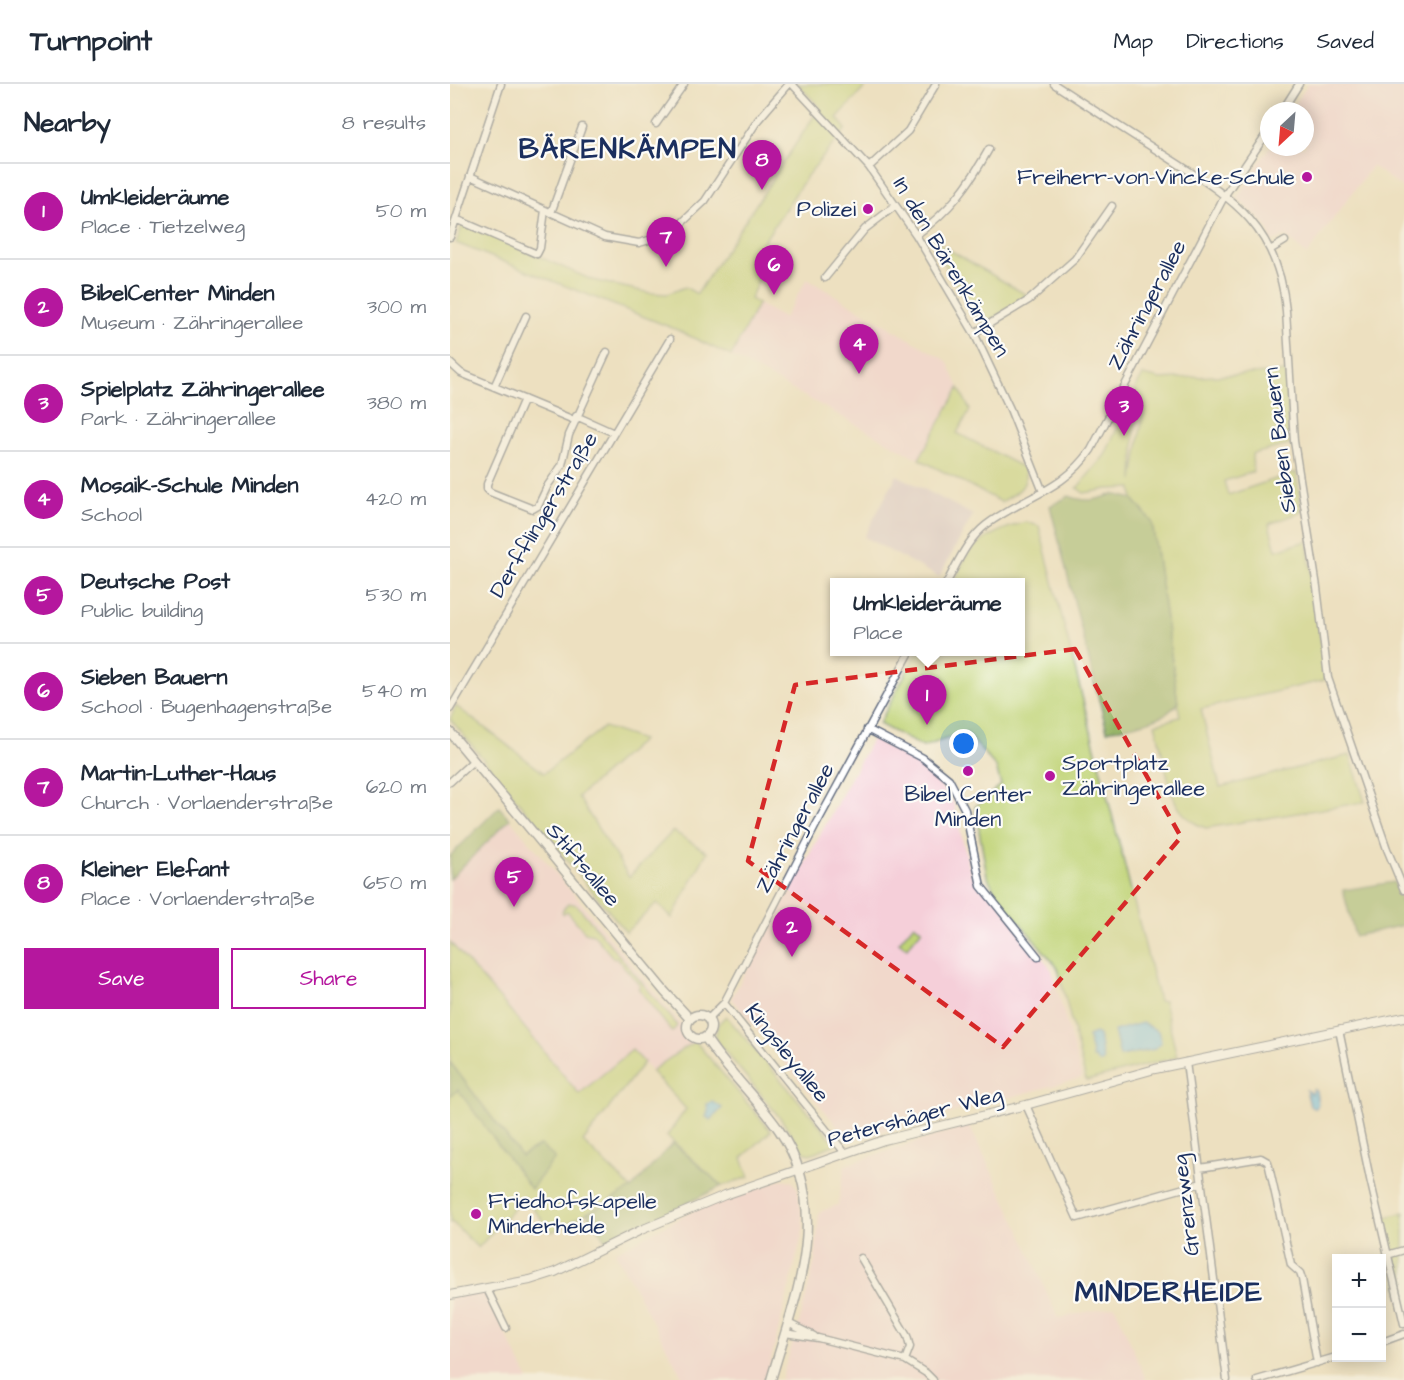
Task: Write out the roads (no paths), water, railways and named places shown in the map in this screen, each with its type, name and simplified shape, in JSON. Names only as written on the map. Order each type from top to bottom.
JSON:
[{"type":"main road","name":"Stiftsallee","points":[[450,732],[665,992],[690,1019]]},
{"type":"main road","points":[[699,1015],[708,1019],[711,1028],[705,1037],[695,1038],[689,1034],[687,1026],[690,1019],[699,1015]]},
{"type":"main road","points":[[705,1037],[772,1120],[791,1150],[799,1169],[807,1203],[807,1248],[771,1380]]},
{"type":"street","points":[[450,237],[501,84]]},
{"type":"street","points":[[656,124],[684,84]]},
{"type":"street","points":[[470,176],[604,237],[639,243],[670,234],[696,211],[705,201],[758,120],[790,84]]},
{"type":"street","name":"In den Bärenkämpen","points":[[790,84],[869,167],[916,236],[974,333],[1010,409],[1043,492]]},
{"type":"street","points":[[869,167],[908,131],[936,84]]},
{"type":"street","name":"Sieben Bauern","points":[[1054,84],[1225,195],[1256,227],[1279,269],[1284,289],[1294,441],[1317,587],[1328,678],[1374,812],[1404,890]]},
{"type":"street","points":[[1288,102],[1299,84]]},
{"type":"street","points":[[456,219],[537,254],[548,212],[582,127]]},
{"type":"street","name":"Zähringerallee","points":[[949,578],[969,542],[986,525],[1070,475],[1081,465],[1225,195],[1260,143]]},
{"type":"street","points":[[916,236],[941,216],[956,200],[970,183],[989,149]]},
{"type":"street","points":[[825,278],[865,229],[895,206]]},
{"type":"street","points":[[974,333],[1032,298],[1075,259],[1112,206]]},
{"type":"street","points":[[1270,250],[1285,241]]},
{"type":"street","points":[[494,387],[526,315]]},
{"type":"street","name":"Derfflingerstraße","points":[[450,709],[670,339]]},
{"type":"street","points":[[524,399],[487,484],[487,489],[533,509],[538,507],[562,465],[566,456],[567,440],[575,418],[607,352]]},
{"type":"street","points":[[450,363],[461,373],[494,387],[614,432]]},
{"type":"street","name":"Zähringerallee","points":[[708,1019],[723,1003],[906,656]]},
{"type":"street","points":[[867,729],[923,758],[949,779],[965,810],[981,886],[1038,957]]},
{"type":"street","points":[[450,782],[473,761]]},
{"type":"street","name":"Kingsleyallee","points":[[723,1003],[845,1153]]},
{"type":"street","name":"Petershäger Weg","points":[[450,1295],[530,1280],[555,1272],[672,1216],[733,1192],[884,1140],[1186,1062],[1404,1017]]},
{"type":"street","points":[[1340,1030],[1404,1324]]},
{"type":"street","name":"Grenzweg","points":[[1186,1062],[1227,1380]]},
{"type":"street","points":[[1026,1105],[1077,1218],[1202,1183]]},
{"type":"street","points":[[1200,1168],[1262,1158],[1268,1162],[1291,1265],[1300,1273],[1302,1279],[1317,1363]]},
{"type":"street","points":[[1388,1255],[1404,1250]]},
{"type":"street","points":[[861,1258],[907,1335],[910,1347],[905,1360]]},
{"type":"street","points":[[487,1289],[506,1328]]},
{"type":"street","points":[[788,1323],[818,1338]]},
{"type":"street","points":[[785,1333],[818,1338],[905,1360],[933,1380]]},
{"type":"street","points":[[1386,1341],[1404,1334]]},
{"type":"street","points":[[1257,1380],[1272,1378],[1332,1358]]},
{"type":"water","points":[[1142,1023],[1158,1031],[1161,1042],[1155,1049],[1120,1056],[1114,1031]]},
{"type":"water","points":[[1095,1033],[1099,1035],[1103,1061],[1100,1063],[1093,1058],[1088,1036]]},
{"type":"water","points":[[1313,1089],[1316,1091],[1318,1104],[1316,1108],[1310,1106],[1306,1090],[1312,1094]]},
{"type":"water","points":[[713,1102],[722,1108],[711,1120],[706,1117],[707,1104]]},
{"type":"place","name":"Freiherr-von-Vincke-Schule","points":[[1307,177]]},
{"type":"place","name":"Kleiner Elefant","points":[[762,190]]},
{"type":"place","name":"Polizei","points":[[868,209]]},
{"type":"place","name":"Martin-Luther-Haus","points":[[666,267]]},
{"type":"place","name":"Sieben Bauern","points":[[774,295]]},
{"type":"place","name":"Mosaik-Schule Minden","points":[[859,374]]},
{"type":"place","name":"Spielplatz Zähringerallee","points":[[1124,436]]},
{"type":"place","name":"Umkleideräume","points":[[927,725]]},
{"type":"place","name":"Bibel Center Minden","points":[[968,771]]},
{"type":"place","name":"Sportplatz Zähringerallee","points":[[1050,776]]},
{"type":"place","name":"Deutsche Post","points":[[514,907]]},
{"type":"place","name":"BibelCenter Minden","points":[[792,957]]},
{"type":"place","name":"Friedhofskapelle Minderheide","points":[[476,1214]]},
{"type":"district","name":"BÄRENKÄMPEN","points":[[628,149]]},
{"type":"district","name":"MINDERHEIDE","points":[[1169,1292]]}]
